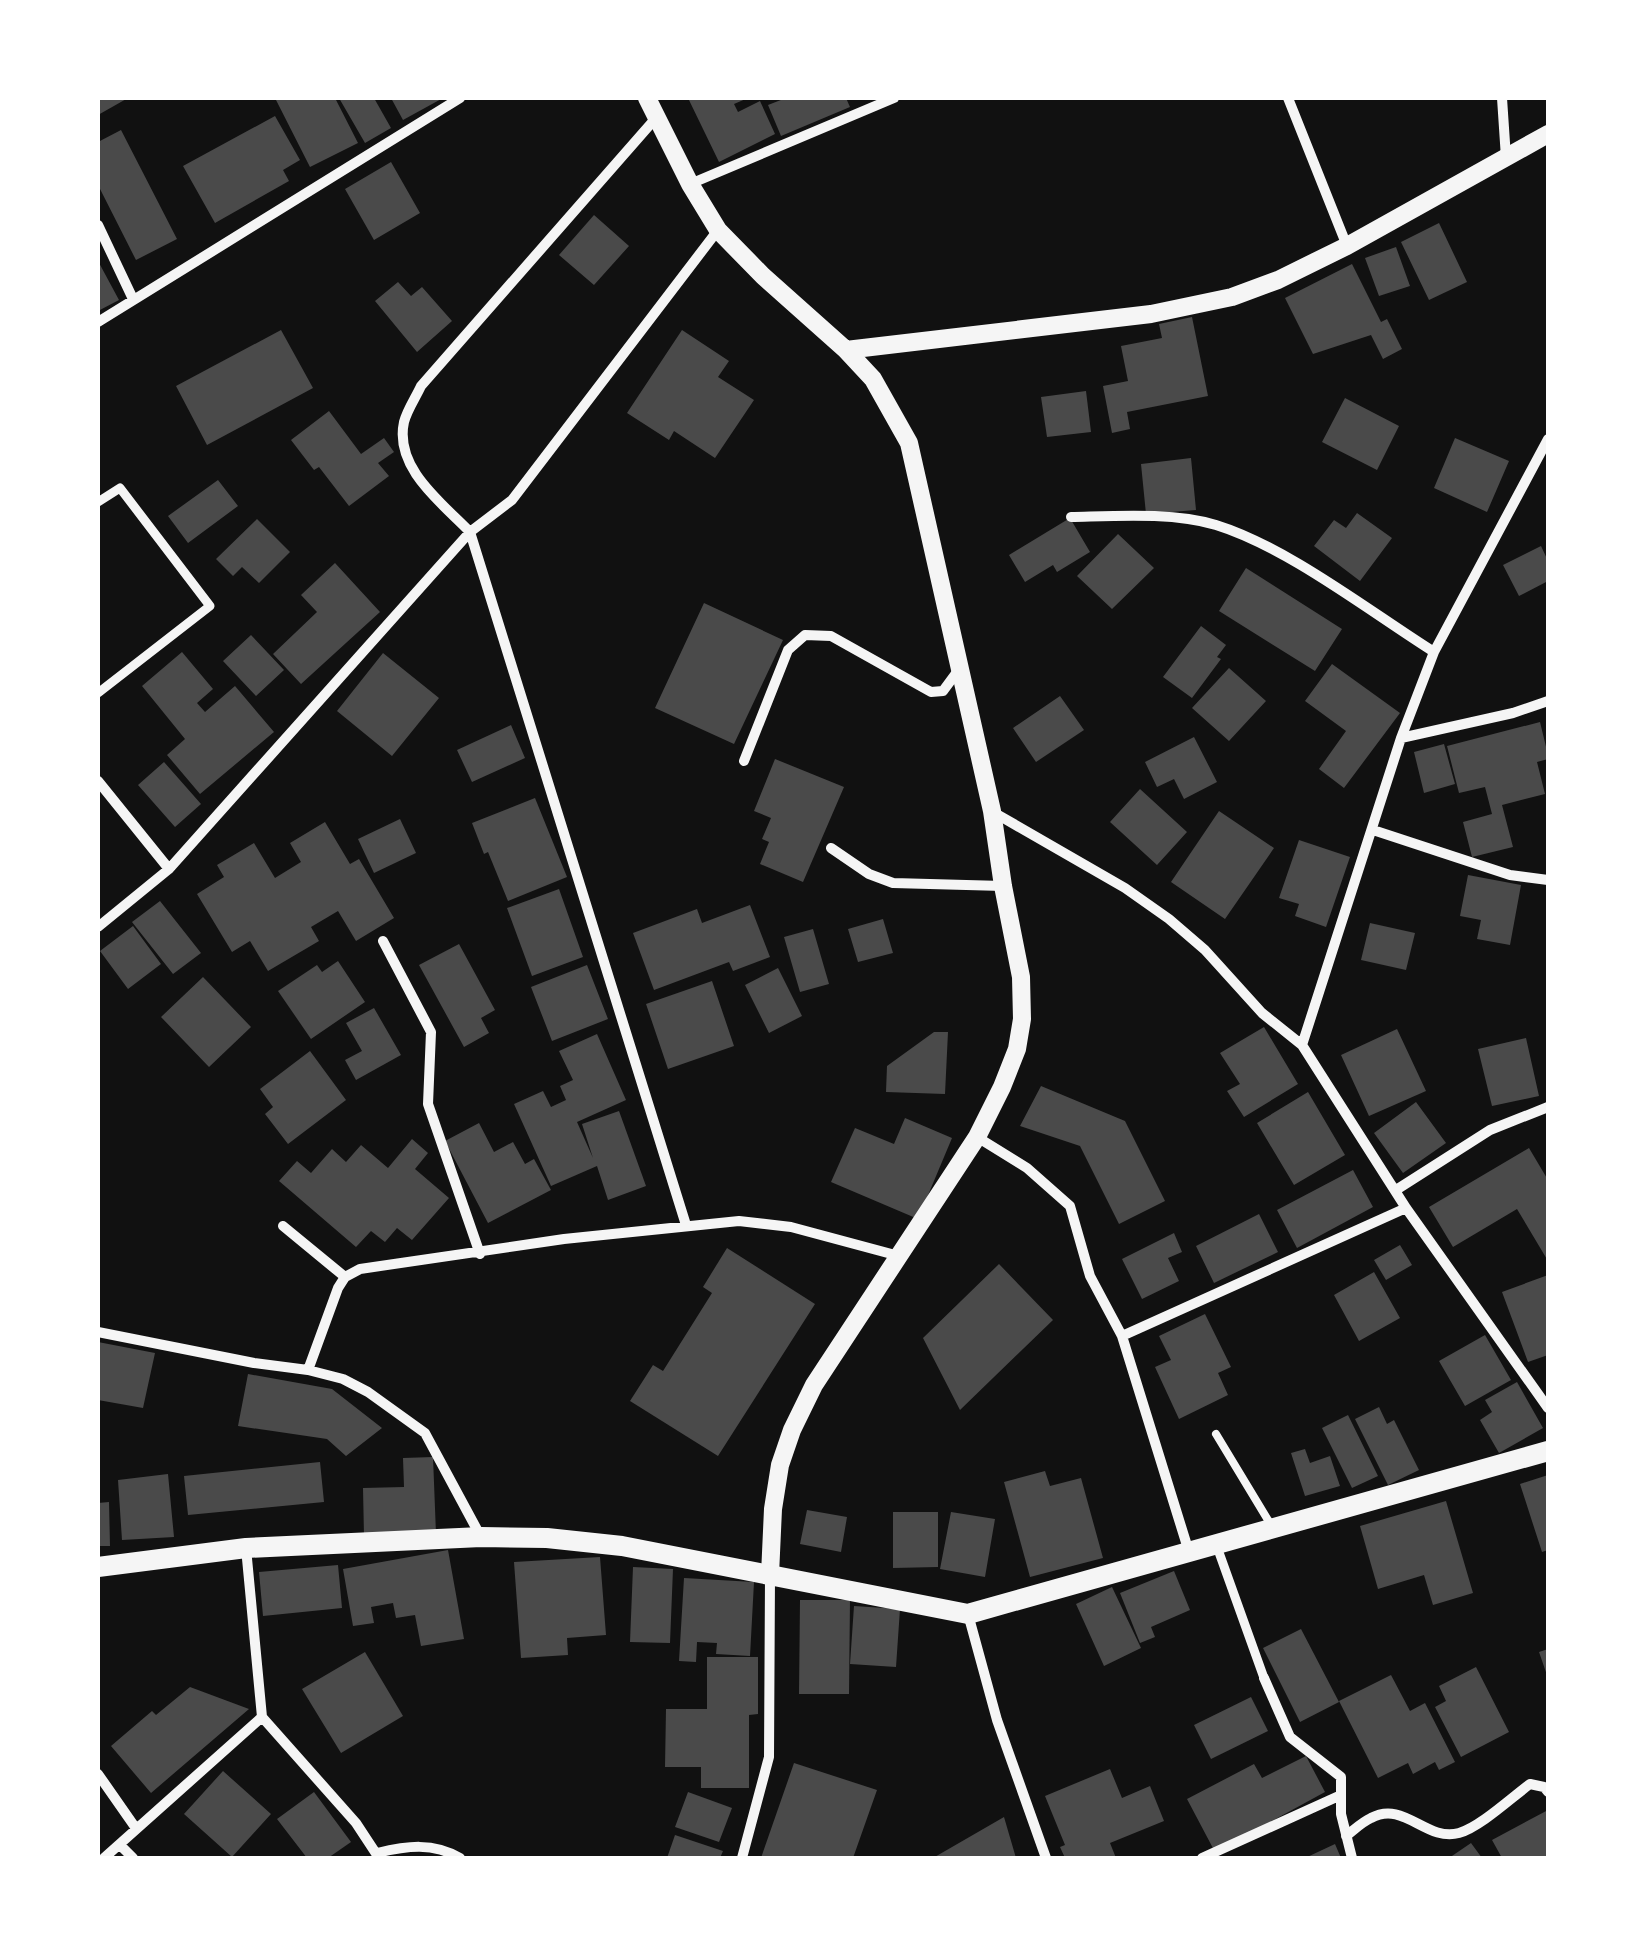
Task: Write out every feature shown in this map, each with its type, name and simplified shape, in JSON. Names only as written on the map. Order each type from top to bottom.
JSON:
[{"type":"main road","points":[[98,1567],[246,1548],[481,1537],[547,1538],[622,1546],[968,1614],[1548,1451]]},
{"type":"street","points":[[98,322],[460,98]]},
{"type":"street","points":[[648,98],[655,118],[718,230],[873,379],[910,442],[992,811],[1002,886],[1021,977],[1022,1019],[1017,1049],[1002,1087],[977,1136],[814,1386],[792,1430],[780,1466],[773,1509],[770,1575],[770,1757],[742,1858]]},
{"type":"street","points":[[690,184],[894,98]]},
{"type":"street","points":[[1288,98],[1347,246]]},
{"type":"street","points":[[1502,98],[1506,158]]},
{"type":"street","points":[[655,118],[421,386],[404,422],[404,450],[422,483],[470,532],[686,1225]]},
{"type":"street","points":[[846,350],[1151,314],[1232,297],[1278,280],[1347,246],[1548,134]]},
{"type":"street","points":[[98,226],[133,299]]},
{"type":"street","points":[[98,927],[169,869],[470,532],[512,500],[718,230]]},
{"type":"street","points":[[1302,1045],[1400,738],[1434,652],[1548,439]]},
{"type":"street","points":[[98,502],[120,488],[210,606],[98,693]]},
{"type":"street","points":[[1071,517],[1139,516],[1213,524],[1270,547],[1434,652]]},
{"type":"street","points":[[744,761],[788,650],[806,635],[831,636],[930,692],[943,691],[961,667]]},
{"type":"street","points":[[1400,738],[1512,713],[1548,700]]},
{"type":"street","points":[[98,781],[169,869]]},
{"type":"street","points":[[992,811],[1124,888],[1168,919],[1205,950],[1262,1013],[1302,1045],[1406,1208],[1548,1408]]},
{"type":"street","points":[[1373,830],[1510,874],[1548,880]]},
{"type":"street","points":[[831,848],[870,874],[893,882],[1002,886]]},
{"type":"street","points":[[384,941],[431,1032],[428,1104],[480,1254]]},
{"type":"street","points":[[1396,1190],[1490,1130],[1548,1107]]},
{"type":"street","points":[[977,1136],[1027,1168],[1070,1206],[1090,1276],[1122,1336],[1189,1552]]},
{"type":"street","points":[[1122,1336],[1406,1208]]},
{"type":"street","points":[[308,1370],[344,1277],[360,1269],[564,1239],[740,1221],[791,1227],[900,1256]]},
{"type":"street","points":[[283,1226],[344,1277]]},
{"type":"street","points":[[98,1332],[254,1364],[308,1370],[343,1379],[368,1392],[425,1434],[481,1537]]},
{"type":"street","points":[[1216,1544],[1264,1678],[1290,1737],[1341,1777],[1340,1795],[1352,1858]]},
{"type":"street","points":[[246,1548],[262,1717],[356,1822],[378,1856],[410,1846],[445,1849],[460,1858]]},
{"type":"street","points":[[968,1614],[997,1720],[1046,1858]]},
{"type":"street","points":[[104,1858],[262,1717]]},
{"type":"street","points":[[98,1774],[135,1827]]},
{"type":"street","points":[[1346,1836],[1371,1817],[1383,1814],[1401,1814],[1437,1834],[1461,1833],[1530,1784],[1548,1792]]},
{"type":"street","points":[[1202,1858],[1340,1795]]},
{"type":"street","points":[[120,1844],[133,1858]]},
{"type":"lane","points":[[1216,1434],[1273,1528]]},
{"type":"building","points":[[98,98],[128,98],[98,115]]},
{"type":"building","points":[[275,98],[335,98],[358,143],[310,167]]},
{"type":"building","points":[[339,98],[374,98],[391,128],[365,143]]},
{"type":"building","points":[[391,98],[443,98],[403,120]]},
{"type":"building","points":[[688,98],[748,98],[734,104],[738,112],[760,101],[775,134],[719,162]]},
{"type":"building","points":[[786,98],[846,98],[850,107],[781,136],[768,105]]},
{"type":"building","points":[[275,116],[300,160],[283,170],[289,181],[215,223],[183,166]]},
{"type":"building","points":[[121,130],[177,239],[136,260],[98,185],[98,142]]},
{"type":"building","points":[[391,162],[420,213],[374,240],[345,189]]},
{"type":"building","points":[[594,215],[629,246],[594,285],[559,255]]},
{"type":"building","points":[[1439,223],[1467,282],[1429,300],[1401,242]]},
{"type":"building","points":[[1396,247],[1410,286],[1379,296],[1365,258]]},
{"type":"building","points":[[98,261],[119,300],[98,311]]},
{"type":"building","points":[[1352,264],[1381,322],[1387,319],[1402,349],[1383,359],[1371,335],[1313,354],[1285,298]]},
{"type":"building","points":[[398,282],[411,296],[422,287],[452,321],[417,352],[375,301]]},
{"type":"building","points":[[1192,317],[1208,396],[1127,412],[1130,429],[1112,433],[1103,386],[1128,381],[1121,346],[1162,338],[1159,324]]},
{"type":"building","points":[[281,330],[313,388],[207,445],[176,386]]},
{"type":"building","points":[[682,330],[729,361],[718,377],[754,400],[715,458],[674,431],[669,440],[627,413]]},
{"type":"building","points":[[1086,391],[1091,432],[1047,437],[1041,397]]},
{"type":"building","points":[[1345,398],[1399,426],[1377,470],[1322,442]]},
{"type":"building","points":[[329,411],[361,454],[384,438],[394,452],[378,463],[389,476],[349,506],[319,467],[314,470],[291,440]]},
{"type":"building","points":[[1455,438],[1509,461],[1487,512],[1434,488]]},
{"type":"building","points":[[1191,458],[1196,510],[1146,514],[1141,464]]},
{"type":"building","points":[[218,480],[238,506],[188,543],[168,516]]},
{"type":"building","points":[[1357,513],[1392,538],[1360,581],[1314,546],[1334,520],[1346,528]]},
{"type":"building","points":[[1070,518],[1090,552],[1057,572],[1053,565],[1025,582],[1009,555]]},
{"type":"building","points":[[257,519],[290,552],[259,583],[242,567],[233,576],[216,559]]},
{"type":"building","points":[[1118,534],[1154,568],[1112,609],[1077,576]]},
{"type":"building","points":[[1541,546],[1548,561],[1548,581],[1519,596],[1503,565]]},
{"type":"building","points":[[335,563],[380,612],[301,684],[273,654],[317,612],[301,595]]},
{"type":"building","points":[[1246,568],[1342,629],[1315,671],[1219,611]]},
{"type":"building","points":[[704,603],[783,640],[734,744],[655,708]]},
{"type":"building","points":[[1201,626],[1226,645],[1217,657],[1221,659],[1192,698],[1163,677]]},
{"type":"building","points":[[251,635],[284,670],[256,696],[223,661]]},
{"type":"building","points":[[182,652],[213,689],[197,703],[205,712],[235,686],[274,732],[200,794],[167,755],[185,739],[142,686]]},
{"type":"building","points":[[383,653],[439,698],[392,756],[337,711]]},
{"type":"building","points":[[1332,664],[1400,713],[1344,788],[1319,769],[1346,731],[1305,701]]},
{"type":"building","points":[[1229,668],[1266,701],[1229,741],[1192,708]]},
{"type":"building","points":[[1060,696],[1084,730],[1036,762],[1013,728]]},
{"type":"building","points":[[1540,722],[1548,759],[1537,762],[1545,794],[1502,805],[1513,847],[1472,857],[1463,822],[1492,814],[1485,787],[1459,793],[1447,746]]},
{"type":"building","points":[[511,725],[525,758],[472,782],[457,750]]},
{"type":"building","points":[[1194,737],[1217,782],[1184,799],[1174,779],[1157,787],[1145,762]]},
{"type":"building","points":[[1444,744],[1455,784],[1424,793],[1414,752]]},
{"type":"building","points":[[775,759],[844,787],[803,882],[760,864],[769,842],[762,839],[771,818],[754,811]]},
{"type":"building","points":[[164,762],[201,804],[175,827],[138,785]]},
{"type":"building","points":[[1140,789],[1187,832],[1157,865],[1110,822]]},
{"type":"building","points":[[535,798],[567,877],[508,901],[472,823]]},
{"type":"building","points":[[1219,811],[1274,848],[1225,919],[1171,882]]},
{"type":"building","points":[[400,819],[416,853],[374,873],[358,839]]},
{"type":"building","points":[[325,822],[350,864],[359,859],[394,918],[356,941],[338,911],[311,927],[319,941],[268,971],[250,941],[232,952],[197,894],[224,877],[217,865],[254,843],[275,878],[301,862],[290,843]]},
{"type":"building","points":[[1299,840],[1350,857],[1326,927],[1295,916],[1299,904],[1279,898]]},
{"type":"building","points":[[1468,875],[1521,885],[1510,945],[1477,939],[1481,920],[1460,916]]},
{"type":"building","points":[[559,889],[583,957],[532,976],[507,908]]},
{"type":"building","points":[[160,901],[201,953],[173,974],[132,922]]},
{"type":"building","points":[[750,905],[770,957],[733,971],[729,962],[654,990],[633,933],[697,909],[702,923]]},
{"type":"building","points":[[883,919],[893,953],[858,962],[848,929]]},
{"type":"building","points":[[1370,923],[1415,933],[1406,970],[1361,960]]},
{"type":"building","points":[[133,926],[161,964],[128,989],[100,951]]},
{"type":"building","points":[[813,929],[829,984],[800,992],[784,937]]},
{"type":"building","points":[[459,944],[495,1010],[481,1018],[489,1033],[464,1047],[419,965]]},
{"type":"building","points":[[338,961],[365,1002],[311,1039],[278,991],[317,965],[322,972]]},
{"type":"building","points":[[587,965],[608,1019],[552,1041],[531,987]]},
{"type":"building","points":[[778,968],[802,1016],[769,1033],[745,985]]},
{"type":"building","points":[[203,977],[251,1027],[209,1067],[161,1017]]},
{"type":"building","points":[[712,981],[734,1046],[668,1069],[646,1004]]},
{"type":"building","points":[[374,1008],[401,1055],[356,1080],[345,1060],[362,1051],[346,1023]]},
{"type":"building","points":[[1264,1027],[1298,1084],[1244,1117],[1227,1091],[1240,1084],[1220,1053]]},
{"type":"building","points":[[1397,1029],[1426,1091],[1369,1116],[1341,1055]]},
{"type":"building","points":[[934,1032],[948,1032],[945,1094],[886,1092],[887,1066]]},
{"type":"building","points":[[597,1034],[626,1100],[577,1122],[593,1158],[582,1124],[619,1111],[646,1186],[608,1200],[597,1166],[551,1186],[514,1104],[543,1091],[551,1107],[566,1100],[560,1086],[573,1080],[559,1051]]},
{"type":"building","points":[[1526,1038],[1539,1096],[1492,1106],[1478,1049]]},
{"type":"building","points":[[310,1051],[346,1100],[288,1144],[265,1114],[273,1107],[260,1089]]},
{"type":"building","points":[[1041,1086],[1125,1121],[1165,1201],[1119,1224],[1080,1146],[1020,1126]]},
{"type":"building","points":[[1308,1092],[1345,1155],[1294,1185],[1257,1123]]},
{"type":"building","points":[[1416,1102],[1446,1143],[1403,1173],[1374,1133]]},
{"type":"building","points":[[905,1118],[952,1138],[918,1219],[831,1182],[855,1128],[894,1144]]},
{"type":"building","points":[[479,1123],[494,1152],[513,1142],[525,1164],[534,1159],[551,1190],[488,1223],[445,1141]]},
{"type":"building","points":[[412,1139],[428,1153],[415,1169],[449,1198],[412,1240],[397,1228],[385,1242],[371,1231],[356,1247],[279,1181],[297,1161],[311,1173],[332,1149],[346,1162],[361,1145],[388,1168]]},
{"type":"building","points":[[1529,1148],[1548,1180],[1548,1261],[1517,1209],[1453,1247],[1429,1207]]},
{"type":"building","points":[[1353,1170],[1373,1207],[1297,1248],[1277,1210]]},
{"type":"building","points":[[1259,1214],[1278,1252],[1214,1283],[1196,1246]]},
{"type":"building","points":[[1174,1233],[1182,1252],[1168,1258],[1179,1281],[1142,1299],[1122,1259]]},
{"type":"building","points":[[1400,1245],[1412,1265],[1386,1280],[1374,1260]]},
{"type":"building","points":[[727,1248],[815,1304],[718,1456],[630,1401],[653,1365],[663,1371],[712,1293],[703,1287]]},
{"type":"building","points":[[999,1264],[1053,1320],[960,1410],[923,1338]]},
{"type":"building","points":[[1374,1272],[1400,1318],[1359,1341],[1334,1295]]},
{"type":"building","points":[[1548,1275],[1548,1355],[1528,1362],[1502,1292]]},
{"type":"building","points":[[1205,1314],[1231,1367],[1218,1373],[1228,1395],[1179,1419],[1155,1367],[1171,1360],[1159,1336]]},
{"type":"building","points":[[1485,1335],[1511,1380],[1465,1406],[1439,1361]]},
{"type":"building","points":[[98,1342],[155,1353],[143,1408],[98,1400]]},
{"type":"building","points":[[248,1374],[332,1389],[382,1428],[346,1456],[327,1439],[238,1426]]},
{"type":"building","points":[[1517,1382],[1543,1428],[1499,1453],[1480,1420],[1492,1412],[1485,1400]]},
{"type":"building","points":[[1379,1407],[1387,1424],[1394,1420],[1419,1470],[1388,1485],[1355,1419]]},
{"type":"building","points":[[1348,1415],[1378,1476],[1352,1488],[1322,1428]]},
{"type":"building","points":[[1305,1449],[1310,1463],[1330,1456],[1340,1486],[1305,1496],[1291,1453]]},
{"type":"building","points":[[433,1457],[436,1534],[364,1536],[363,1488],[404,1487],[403,1458]]},
{"type":"building","points":[[320,1462],[324,1502],[188,1515],[184,1476]]},
{"type":"building","points":[[1045,1471],[1050,1486],[1081,1478],[1103,1558],[1030,1577],[1004,1482]]},
{"type":"building","points":[[168,1474],[174,1537],[122,1540],[118,1480]]},
{"type":"building","points":[[1548,1475],[1548,1550],[1542,1552],[1520,1484]]},
{"type":"building","points":[[1446,1501],[1473,1593],[1433,1605],[1424,1575],[1378,1589],[1360,1526]]},
{"type":"building","points":[[109,1502],[110,1546],[98,1546],[98,1503]]},
{"type":"building","points":[[807,1510],[847,1517],[841,1552],[800,1544]]},
{"type":"building","points":[[893,1512],[938,1512],[938,1567],[893,1568]]},
{"type":"building","points":[[951,1512],[995,1519],[985,1577],[940,1569]]},
{"type":"building","points":[[448,1550],[464,1639],[421,1646],[415,1615],[396,1618],[393,1603],[371,1607],[374,1623],[353,1626],[343,1569]]},
{"type":"building","points":[[600,1557],[606,1635],[567,1638],[568,1655],[521,1658],[514,1562]]},
{"type":"building","points":[[338,1565],[342,1608],[263,1616],[259,1572]]},
{"type":"building","points":[[633,1567],[673,1569],[670,1643],[630,1642]]},
{"type":"building","points":[[1174,1571],[1190,1610],[1151,1627],[1155,1637],[1140,1643],[1120,1593]]},
{"type":"building","points":[[684,1578],[754,1582],[750,1656],[716,1654],[717,1643],[697,1642],[696,1662],[679,1661]]},
{"type":"building","points":[[1112,1587],[1141,1648],[1104,1666],[1076,1604]]},
{"type":"building","points":[[800,1600],[850,1600],[849,1694],[799,1694]]},
{"type":"building","points":[[854,1606],[900,1609],[896,1667],[850,1664]]},
{"type":"building","points":[[1301,1629],[1339,1702],[1300,1722],[1263,1648]]},
{"type":"building","points":[[1548,1649],[1548,1678],[1539,1652]]},
{"type":"building","points":[[365,1652],[403,1716],[341,1753],[302,1689]]},
{"type":"building","points":[[707,1657],[758,1657],[758,1714],[749,1715],[749,1788],[701,1788],[701,1767],[665,1767],[666,1709],[707,1709]]},
{"type":"building","points":[[1476,1667],[1509,1732],[1461,1757],[1435,1707],[1446,1701],[1439,1686]]},
{"type":"building","points":[[1391,1675],[1410,1711],[1425,1703],[1455,1762],[1439,1770],[1435,1762],[1413,1774],[1408,1763],[1378,1778],[1339,1701]]},
{"type":"building","points":[[190,1687],[249,1709],[151,1793],[111,1746],[152,1711],[156,1715]]},
{"type":"building","points":[[1251,1697],[1268,1731],[1211,1759],[1194,1725]]},
{"type":"building","points":[[1306,1756],[1325,1792],[1215,1852],[1187,1799],[1254,1764],[1262,1778]]},
{"type":"building","points":[[794,1763],[877,1790],[853,1858],[761,1858]]},
{"type":"building","points":[[1110,1769],[1122,1798],[1150,1786],[1164,1821],[1110,1843],[1116,1858],[1065,1858],[1060,1847],[1065,1845],[1045,1796]]},
{"type":"building","points":[[223,1771],[271,1814],[232,1857],[184,1814]]},
{"type":"building","points":[[314,1792],[351,1842],[328,1858],[307,1858],[277,1819]]},
{"type":"building","points":[[688,1792],[732,1808],[719,1842],[675,1827]]},
{"type":"building","points":[[1548,1810],[1548,1858],[1502,1858],[1492,1840]]},
{"type":"building","points":[[1004,1817],[1016,1858],[933,1858]]},
{"type":"building","points":[[675,1835],[723,1851],[720,1858],[667,1858]]},
{"type":"building","points":[[1471,1843],[1482,1858],[1449,1858]]},
{"type":"building","points":[[1335,1844],[1341,1858],[1305,1858]]}]
